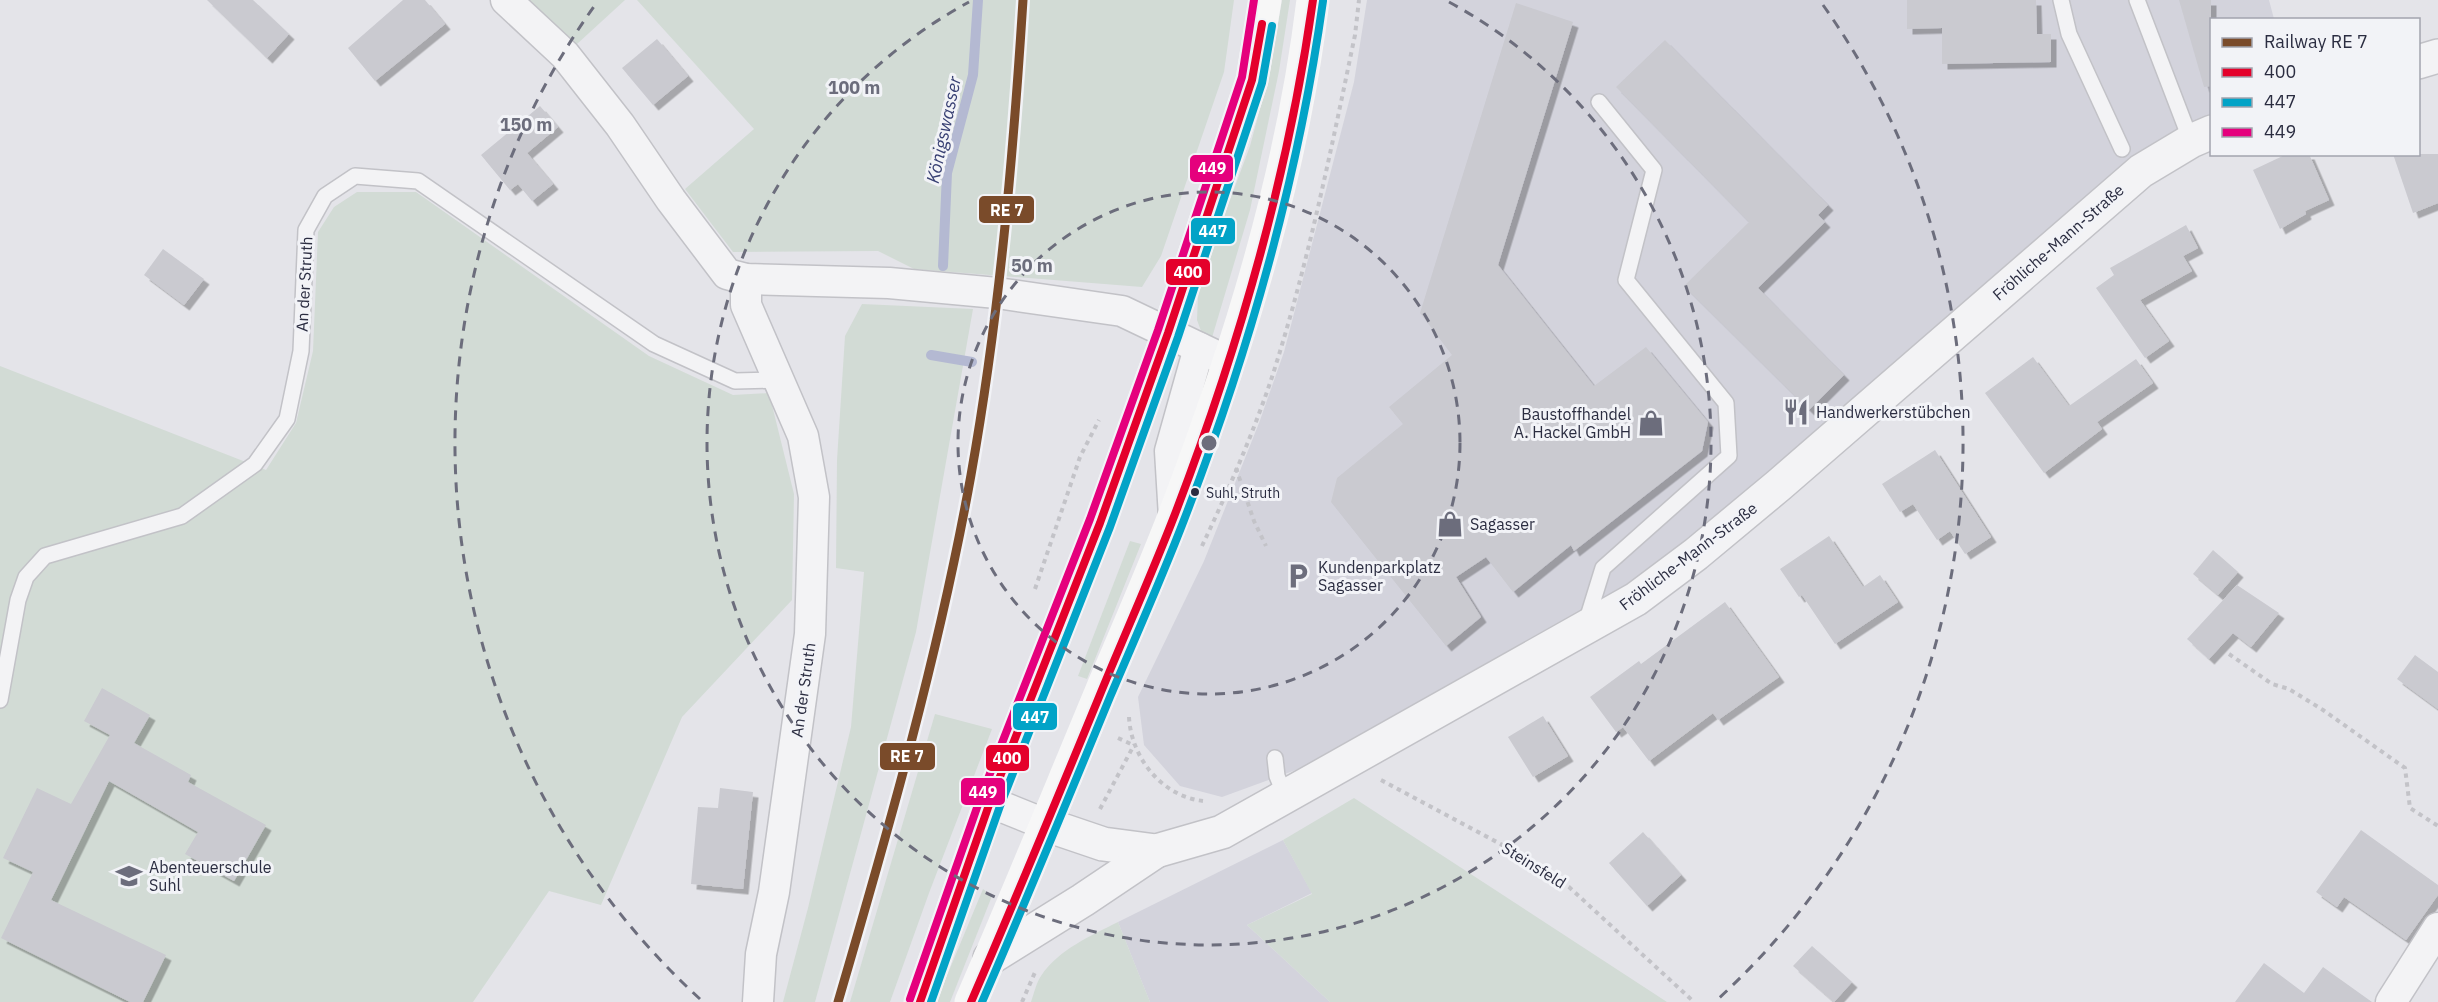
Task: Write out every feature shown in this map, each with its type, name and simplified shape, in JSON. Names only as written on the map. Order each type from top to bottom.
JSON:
[{"type":"main road","points":[[920,1002],[990,802],[1100,523],[1168,333],[1252,80],[1265,0]]},
{"type":"main road","points":[[971,1002],[1174,517],[1228,362],[1258,264],[1289,141],[1313,0]]},
{"type":"street","points":[[506,0],[565,55],[620,125],[727,274],[747,279],[889,283],[997,292],[1122,311],[1228,362]]},
{"type":"street","points":[[2420,61],[2438,56]]},
{"type":"street","name":"Fröhliche-Mann-Straße","points":[[990,802],[1103,844],[1156,851],[1222,832],[1286,798],[1636,599],[1729,527],[2141,171],[2201,136]]},
{"type":"street","name":"An der Struth","points":[[747,279],[747,305],[803,436],[814,497],[810,634],[774,892],[761,954],[758,1002]]},
{"type":"street","points":[[1174,517],[1170,451],[1199,348]]},
{"type":"street","points":[[990,958],[1156,851]]},
{"type":"street","points":[[2391,1002],[2438,928]]},
{"type":"lane","points":[[2061,0],[2069,34],[2122,149]]},
{"type":"lane","points":[[2137,0],[2201,136]]},
{"type":"lane","points":[[1585,629],[1602,568],[1729,456],[1726,403],[1626,280],[1654,170],[1599,102]]},
{"type":"lane","name":"An der Struth","points":[[0,700],[18,600],[26,577],[45,556],[182,516],[255,464],[287,419],[301,351],[306,231],[325,196],[355,176],[418,181],[654,344],[735,381],[780,380]]},
{"type":"lane","points":[[1275,758],[1277,776],[1286,798]]},
{"type":"path","points":[[1032,597],[1080,457],[1104,410]]},
{"type":"path","points":[[1236,468],[1254,521],[1266,546]]},
{"type":"path","points":[[2229,654],[2272,684],[2289,689],[2323,710],[2405,768],[2410,808],[2438,826]]},
{"type":"path","points":[[1134,745],[1149,771],[1177,793],[1196,800],[1212,802]]},
{"type":"path","name":"Steinsfeld","points":[[1349,763],[1521,855],[1569,887],[1694,1002]]},
{"type":"shaded area","points":[[506,0],[625,0],[565,55]]},
{"type":"shaded area","points":[[637,0],[1234,0],[1224,72],[1161,256],[1142,287],[914,269],[878,251],[733,252],[685,189],[754,129]]},
{"type":"shaded area","points":[[1282,0],[1290,0],[1279,71],[1250,210],[1211,341],[1204,339],[1197,320],[1198,297],[1209,257],[1250,146],[1270,72]]},
{"type":"shaded area","points":[[1367,0],[2269,0],[2274,18],[2210,18],[2210,143],[2177,157],[1745,530],[1312,764],[1222,797],[1180,786],[1144,745],[1138,697],[1204,561],[1259,423],[1284,352],[1354,82]]},
{"type":"shaded area","points":[[357,192],[416,192],[649,356],[733,395],[769,393],[794,494],[792,600],[682,717],[601,905],[549,891],[473,1002],[0,1002],[0,366],[266,470],[296,423],[313,351],[318,232],[334,207]]},
{"type":"shaded area","points":[[862,304],[973,309],[916,632],[815,1002],[783,1002],[851,727],[864,572],[836,568],[837,460],[845,336]]},
{"type":"shaded area","points":[[1130,541],[1141,544],[1087,679],[1078,676]]},
{"type":"shaded area","points":[[935,714],[992,729],[890,1002],[850,1002]]},
{"type":"shaded area","points":[[1354,798],[1667,1002],[1330,1002],[1247,925],[1312,894],[1283,840]]},
{"type":"shaded area","points":[[1283,840],[1312,893],[1247,925],[1330,1002],[1150,1002],[1118,922]]},
{"type":"shaded area","points":[[983,889],[992,896],[950,1002],[936,1002]]},
{"type":"shaded area","points":[[1118,922],[1150,1002],[1031,1002],[1039,979],[1057,958],[1076,944]]},
{"type":"building","points":[[207,0],[253,0],[289,34],[267,58]]},
{"type":"building","points":[[403,0],[425,0],[445,24],[375,81],[348,48]]},
{"type":"building","points":[[1907,0],[2036,0],[2037,34],[2051,34],[2051,62],[1942,64],[1942,28],[1907,29]]},
{"type":"building","points":[[2179,0],[2211,0],[2210,86],[2204,87]]},
{"type":"building","points":[[1516,3],[1573,22],[1498,265],[1594,386],[1646,347],[1708,422],[1702,451],[1574,551],[1571,545],[1513,592],[1486,557],[1456,577],[1481,617],[1446,646],[1331,502],[1337,478],[1403,424],[1389,407],[1452,355],[1420,313]]},
{"type":"building","points":[[657,39],[688,76],[653,105],[622,68]]},
{"type":"building","points":[[1665,40],[1828,205],[1818,215],[1825,222],[1758,288],[1844,375],[1809,410],[1684,286],[1749,222],[1616,87]]},
{"type":"building","points":[[540,106],[558,127],[527,153],[553,184],[532,201],[518,184],[510,190],[481,155]]},
{"type":"building","points":[[2438,154],[2438,203],[2413,213],[2394,156]]},
{"type":"building","points":[[2283,156],[2310,156],[2329,200],[2305,211],[2306,214],[2280,229],[2253,170]]},
{"type":"building","points":[[2186,225],[2198,248],[2183,256],[2192,271],[2140,300],[2169,341],[2145,358],[2096,288],[2114,275],[2110,268]]},
{"type":"building","points":[[163,249],[204,279],[184,305],[144,275]]},
{"type":"building","points":[[2033,357],[2069,406],[2136,359],[2153,383],[2097,422],[2102,429],[2044,473],[1985,393]]},
{"type":"building","points":[[1935,450],[1991,537],[1965,554],[1950,531],[1937,540],[1913,504],[1900,512],[1882,484]]},
{"type":"building","points":[[1829,536],[1863,587],[1880,575],[1898,602],[1835,644],[1802,595],[1799,597],[1780,569]]},
{"type":"building","points":[[2213,550],[2238,572],[2218,595],[2193,574]]},
{"type":"building","points":[[2237,585],[2279,613],[2251,647],[2233,633],[2209,659],[2187,639]]},
{"type":"building","points":[[1725,602],[1779,677],[1718,720],[1713,713],[1649,761],[1623,727],[1616,732],[1590,697],[1639,661],[1641,664]]},
{"type":"building","points":[[2415,655],[2438,672],[2438,709],[2397,679]]},
{"type":"building","points":[[102,688],[150,715],[134,743],[191,775],[188,782],[266,825],[234,881],[185,854],[198,832],[109,781],[51,900],[166,955],[143,1002],[130,1002],[1,938],[33,872],[3,858],[37,788],[71,804],[110,735],[84,721]]},
{"type":"building","points":[[1543,716],[1568,756],[1533,777],[1508,737]]},
{"type":"building","points":[[720,788],[753,792],[743,889],[691,884],[698,807],[718,808]]},
{"type":"building","points":[[2361,830],[2438,885],[2438,895],[2406,940],[2344,897],[2337,907],[2316,892]]},
{"type":"building","points":[[1643,832],[1681,875],[1647,906],[1609,863]]},
{"type":"building","points":[[1812,946],[1852,982],[1834,1002],[1793,966]]},
{"type":"building","points":[[2264,963],[2304,993],[2323,967],[2372,1002],[2235,1002]]},
{"type":"waterway","name":"Königswasser","points":[[943,266],[947,173],[973,75],[978,0]]},
{"type":"waterway","name":"Königswasser","points":[[931,355],[972,362]]},
{"type":"transit line","points":[[838,1002],[912,740],[944,608],[971,475],[990,357],[1004,238],[1023,0]]},
{"type":"transit line","name":"449","points":[[910,999],[980,799],[1090,519],[1158,330],[1242,77],[1254,0]]},
{"type":"transit line","name":"400","points":[[971,1002],[1166,537],[1220,388],[1259,261],[1275,196],[1303,66],[1313,0]]},
{"type":"transit line","name":"447","points":[[982,1002],[1166,565],[1230,393],[1285,200],[1313,68],[1323,1]]},
{"type":"transit line","name":"400","points":[[920,1002],[990,802],[1100,523],[1168,333],[1252,80],[1262,24]]},
{"type":"transit line","name":"447","points":[[931,1002],[1000,806],[1110,527],[1178,337],[1262,83],[1272,26]]},
{"type":"place","name":"Handwerkerstübchen","points":[[1796,412]]},
{"type":"place","name":"Baustoffhandel A. Hackel GmbH","points":[[1651,423]]},
{"type":"place","name":"Suhl, Struth","points":[[1195,492]]},
{"type":"place","name":"Sagasser","points":[[1450,524]]},
{"type":"place","name":"Kundenparkplatz Sagasser","points":[[1298,576]]},
{"type":"place","name":"Abenteuerschule Suhl","points":[[129,876]]}]
